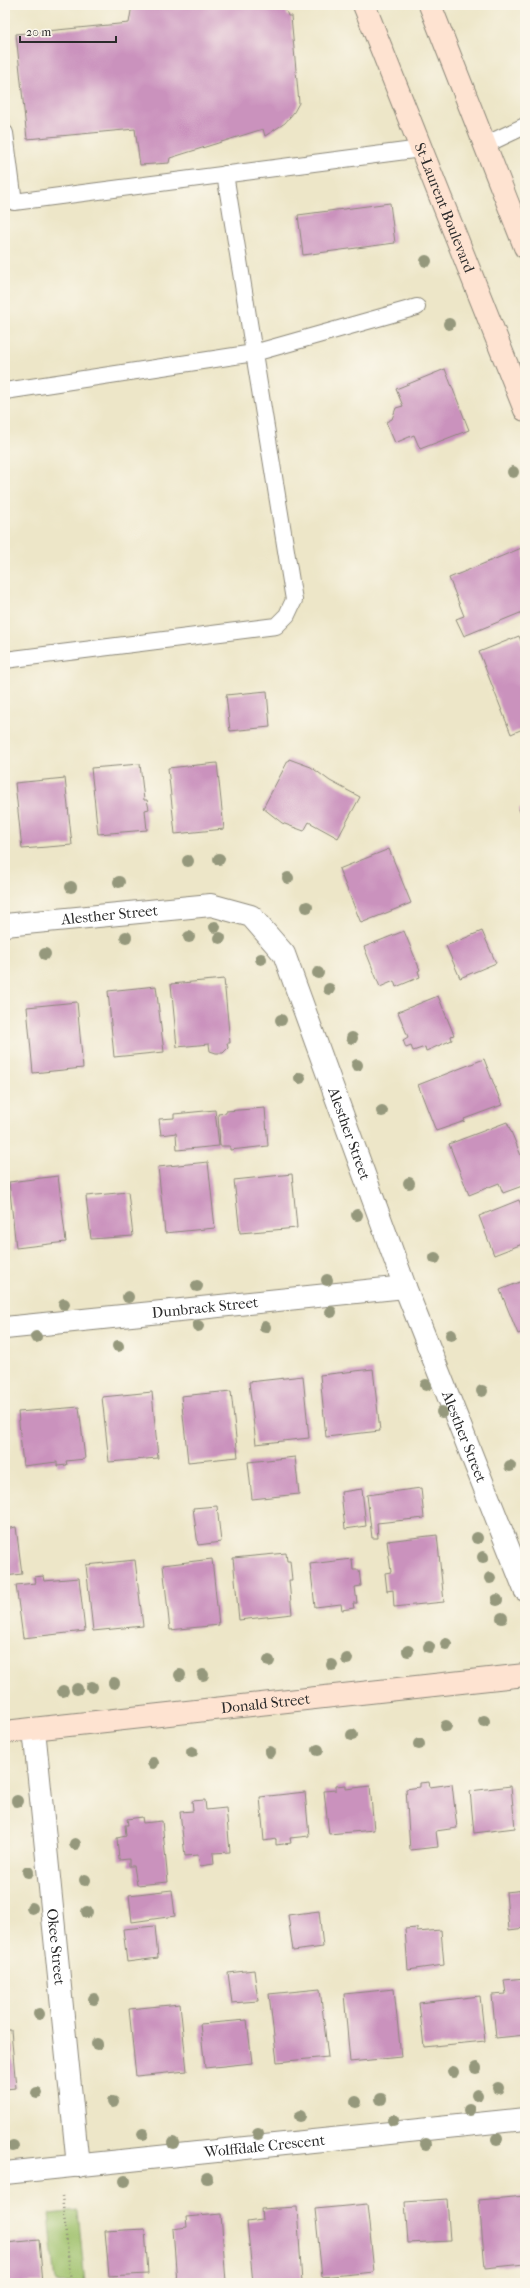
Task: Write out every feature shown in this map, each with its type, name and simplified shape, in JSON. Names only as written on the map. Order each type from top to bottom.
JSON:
[{"type":"main road","name":"St-Laurent Boulevard","points":[[364,5],[525,410]]},
{"type":"main road","points":[[430,5],[525,247]]},
{"type":"main road","name":"Donald Street","points":[[5,1732],[525,1675]]},
{"type":"street","name":"Alesther Street","points":[[5,925],[211,905],[250,916],[284,954],[405,1287],[525,1590]]},
{"type":"street","name":"Dunbrack Street","points":[[5,1328],[405,1287]]},
{"type":"street","name":"Okee Street","points":[[34,1729],[68,2166]]},
{"type":"street","name":"Wolffdale Crescent","points":[[5,2173],[525,2119]]},
{"type":"lane","points":[[485,145],[525,126]]},
{"type":"lane","points":[[5,133],[7,165],[14,202],[421,149]]},
{"type":"lane","points":[[5,660],[276,626],[287,615],[294,600],[225,174]]},
{"type":"lane","points":[[5,392],[254,353],[417,307]]},
{"type":"path","points":[[68,2166],[70,2283]]},
{"type":"green space","points":[[78,2211],[85,2283],[56,2283],[49,2214]]},
{"type":"building","points":[[132,5],[284,5],[288,16],[291,16],[299,103],[294,112],[285,123],[265,136],[263,129],[170,158],[169,163],[140,165],[135,129],[27,139],[16,34],[129,23]]},
{"type":"building","points":[[390,203],[395,243],[303,255],[298,215]]},
{"type":"building","points":[[445,369],[469,430],[420,449],[414,435],[395,443],[386,422],[392,419],[396,408],[403,406],[396,389]]},
{"type":"building","points":[[524,547],[525,611],[464,636],[456,619],[464,616],[449,578]]},
{"type":"building","points":[[519,636],[525,651],[525,728],[511,734],[479,652]]},
{"type":"building","points":[[267,691],[270,727],[230,731],[226,695]]},
{"type":"building","points":[[289,759],[311,767],[330,781],[360,797],[338,838],[309,822],[304,831],[282,823],[263,808]]},
{"type":"building","points":[[217,763],[224,829],[175,834],[168,768]]},
{"type":"building","points":[[140,764],[144,800],[147,800],[149,809],[145,810],[147,830],[98,834],[91,768]]},
{"type":"building","points":[[65,778],[72,845],[22,849],[15,783]]},
{"type":"building","points":[[525,806],[525,825],[519,809]]},
{"type":"building","points":[[389,849],[411,903],[361,923],[339,869]]},
{"type":"building","points":[[404,931],[420,970],[418,971],[420,977],[396,987],[394,981],[380,987],[364,947]]},
{"type":"building","points":[[482,931],[496,963],[460,978],[446,946]]},
{"type":"building","points":[[224,979],[230,1043],[227,1043],[228,1048],[223,1053],[216,1053],[210,1051],[209,1044],[177,1047],[171,984]]},
{"type":"building","points":[[156,986],[164,1052],[114,1057],[108,991]]},
{"type":"building","points":[[438,996],[454,1035],[451,1036],[452,1040],[426,1051],[425,1047],[413,1051],[411,1046],[406,1048],[403,1040],[408,1037],[398,1012]]},
{"type":"building","points":[[77,1002],[83,1068],[33,1073],[27,1007]]},
{"type":"building","points":[[484,1059],[502,1105],[464,1119],[465,1121],[436,1131],[418,1085]]},
{"type":"building","points":[[265,1108],[268,1146],[230,1150],[230,1146],[220,1146],[218,1114],[226,1113],[226,1111]]},
{"type":"building","points":[[215,1110],[219,1146],[177,1150],[176,1133],[161,1135],[159,1119],[174,1118],[174,1114]]},
{"type":"building","points":[[507,1122],[525,1165],[525,1173],[523,1174],[525,1185],[503,1193],[499,1183],[469,1195],[449,1144]]},
{"type":"building","points":[[208,1162],[215,1228],[165,1233],[158,1167]]},
{"type":"building","points":[[292,1174],[297,1228],[240,1233],[234,1180]]},
{"type":"building","points":[[58,1176],[66,1242],[16,1248],[9,1182]]},
{"type":"building","points":[[128,1192],[133,1236],[91,1239],[86,1196]]},
{"type":"building","points":[[519,1200],[525,1215],[525,1243],[494,1255],[479,1216]]},
{"type":"building","points":[[525,1280],[525,1331],[518,1334],[500,1290]]},
{"type":"building","points":[[373,1369],[380,1431],[326,1437],[320,1375]]},
{"type":"building","points":[[303,1376],[309,1438],[256,1444],[249,1382]]},
{"type":"building","points":[[231,1391],[238,1457],[188,1462],[181,1396]]},
{"type":"building","points":[[152,1392],[158,1458],[109,1462],[102,1397]]},
{"type":"building","points":[[79,1407],[85,1459],[66,1461],[67,1465],[57,1466],[57,1462],[23,1466],[18,1412]]},
{"type":"building","points":[[295,1457],[299,1494],[252,1499],[248,1462]]},
{"type":"building","points":[[421,1488],[424,1518],[377,1523],[378,1538],[372,1538],[367,1495]]},
{"type":"building","points":[[362,1489],[366,1526],[345,1529],[341,1492]]},
{"type":"building","points":[[217,1506],[221,1542],[198,1545],[193,1508]]},
{"type":"building","points":[[16,1527],[22,1574],[5,1576],[5,1529]]},
{"type":"building","points":[[437,1535],[444,1602],[394,1607],[393,1590],[387,1591],[385,1573],[391,1572],[387,1541]]},
{"type":"building","points":[[286,1553],[287,1561],[290,1561],[292,1580],[289,1580],[292,1614],[239,1620],[233,1558]]},
{"type":"building","points":[[212,1559],[219,1625],[170,1630],[163,1565]]},
{"type":"building","points":[[352,1559],[353,1570],[359,1570],[361,1586],[355,1587],[357,1603],[353,1603],[354,1608],[342,1610],[341,1604],[315,1607],[310,1564]]},
{"type":"building","points":[[135,1560],[143,1626],[93,1631],[86,1565]]},
{"type":"building","points":[[43,1576],[44,1581],[79,1578],[85,1631],[23,1638],[16,1585],[35,1583],[34,1577]]},
{"type":"building","points":[[429,1782],[430,1787],[452,1784],[457,1828],[436,1831],[438,1847],[410,1850],[406,1789],[420,1787],[420,1783]]},
{"type":"building","points":[[346,1785],[346,1789],[370,1786],[374,1830],[329,1834],[324,1791],[336,1790],[336,1786]]},
{"type":"building","points":[[511,1786],[515,1828],[474,1833],[470,1791]]},
{"type":"building","points":[[305,1792],[309,1836],[290,1838],[291,1843],[276,1845],[276,1839],[264,1841],[260,1797]]},
{"type":"building","points":[[205,1800],[206,1810],[226,1808],[230,1852],[213,1853],[214,1864],[200,1866],[198,1855],[185,1856],[180,1812],[193,1811],[192,1801]]},
{"type":"building","points":[[142,1817],[143,1823],[162,1821],[168,1882],[137,1885],[134,1866],[129,1866],[129,1859],[119,1860],[117,1838],[126,1836],[125,1825],[128,1825],[127,1819]]},
{"type":"building","points":[[172,1890],[175,1916],[132,1922],[129,1895]]},
{"type":"building","points":[[525,1890],[525,1928],[509,1930],[506,1892]]},
{"type":"building","points":[[319,1911],[323,1947],[293,1951],[288,1915]]},
{"type":"building","points":[[155,1926],[158,1958],[127,1962],[123,1929]]},
{"type":"building","points":[[417,1928],[417,1932],[441,1930],[444,1965],[408,1970],[405,1929]]},
{"type":"building","points":[[254,1970],[258,2001],[232,2003],[228,1973]]},
{"type":"building","points":[[525,1978],[525,2035],[496,2038],[492,1995],[506,1994],[504,1980]]},
{"type":"building","points":[[320,1989],[328,2057],[277,2062],[269,1994]]},
{"type":"building","points":[[394,1989],[401,2057],[350,2062],[344,1994]]},
{"type":"building","points":[[480,1996],[485,2041],[424,2047],[419,2003]]},
{"type":"building","points":[[180,2004],[187,2071],[136,2076],[129,2009]]},
{"type":"building","points":[[247,2020],[252,2063],[205,2068],[200,2024]]},
{"type":"building","points":[[5,2030],[11,2030],[16,2088],[5,2089]]},
{"type":"building","points":[[525,2196],[525,2264],[485,2268],[479,2200]]},
{"type":"building","points":[[447,2199],[450,2241],[408,2243],[405,2202]]},
{"type":"building","points":[[367,2204],[374,2272],[322,2277],[315,2209]]},
{"type":"building","points":[[297,2207],[302,2283],[253,2283],[247,2222],[262,2220],[261,2209]]},
{"type":"building","points":[[221,2214],[226,2283],[177,2283],[173,2229],[187,2227],[186,2217]]},
{"type":"building","points":[[145,2229],[148,2274],[109,2276],[105,2231]]},
{"type":"building","points":[[39,2240],[43,2283],[5,2283],[5,2243]]}]
